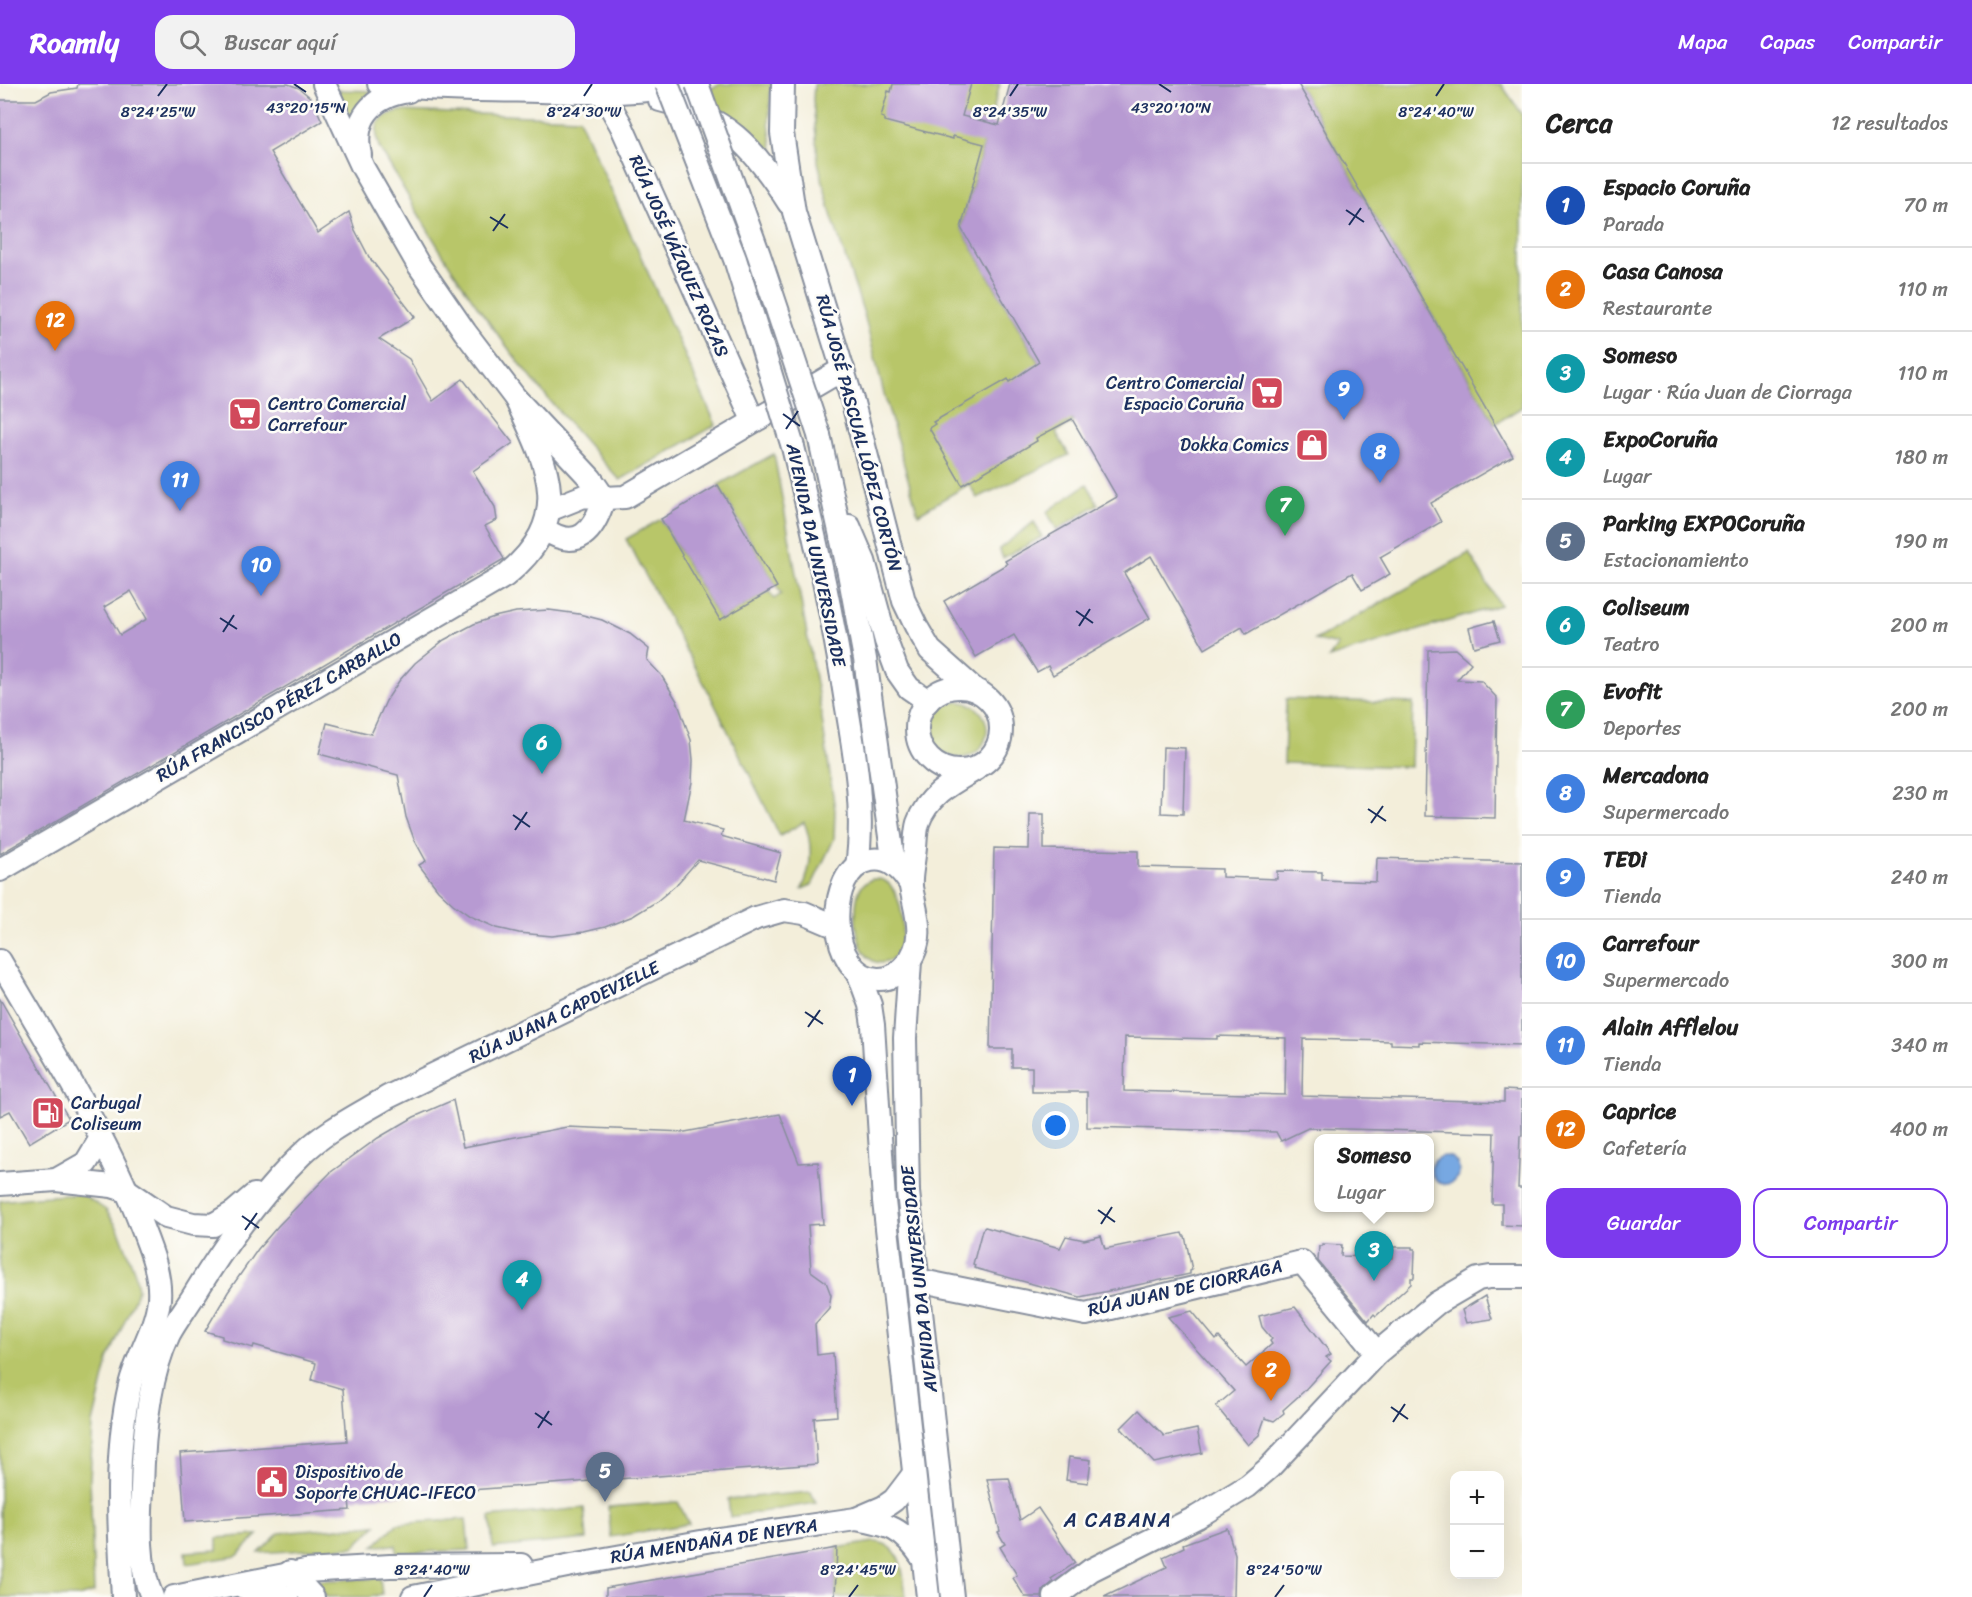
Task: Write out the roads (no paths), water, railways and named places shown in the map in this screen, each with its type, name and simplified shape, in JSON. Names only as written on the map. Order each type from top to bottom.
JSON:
[{"type":"street","points":[[324,84],[363,168],[418,264],[465,332],[516,399],[591,479],[604,498]]},
{"type":"street","name":"RÚA JOSÉ PASCUAL LÓPEZ CORTÓN","points":[[379,84],[429,89],[603,93],[651,98],[683,106],[731,132],[755,154],[794,212]]},
{"type":"street","name":"AVENIDA DA UNIVERSIDADE","points":[[667,84],[735,259],[793,447],[817,543],[851,731],[860,801],[861,827],[857,866]]},
{"type":"street","name":"RÚA JOSÉ PASCUAL LÓPEZ CORTÓN","points":[[603,93],[686,84]]},
{"type":"street","name":"AVENIDA DA UNIVERSIDADE","points":[[697,84],[763,266],[819,435],[866,659],[894,865]]},
{"type":"street","name":"RÚA JOSÉ PASCUAL LÓPEZ CORTÓN","points":[[783,84],[782,133],[794,212],[843,369],[904,601],[930,650],[987,698],[996,709],[1001,722],[1001,736],[997,750],[988,761],[943,788],[926,807],[918,825],[911,885]]},
{"type":"street","name":"RÚA JOSÉ PASCUAL LÓPEZ CORTÓN","points":[[363,168],[358,138],[367,111],[375,102],[387,96],[404,91],[429,89]]},
{"type":"street","name":"RÚA JOSÉ VÁZQUEZ ROZAS","points":[[603,93],[621,126],[753,420]]},
{"type":"street","points":[[546,519],[584,496],[625,497],[843,369]]},
{"type":"street","points":[[516,399],[544,463],[549,488],[546,519],[555,537],[574,540],[584,535],[600,511],[604,498]]},
{"type":"street","name":"AVENIDA DA UNIVERSIDADE","points":[[829,479],[864,561],[886,641],[897,671],[909,688],[933,697]]},
{"type":"street","name":"RÚA FRANCISCO PÉREZ CARBALLO","points":[[0,869],[505,576],[532,550],[546,519]]},
{"type":"street","name":"RÚA JOSÉ PASCUAL LÓPEZ CORTÓN","points":[[930,650],[933,697]]},
{"type":"street","points":[[975,690],[956,688],[933,697],[920,714],[917,728],[919,742],[925,754],[935,764],[948,770],[962,772],[976,769]]},
{"type":"street","points":[[885,860],[894,865],[911,885],[919,922],[918,936],[910,961],[899,973],[887,979],[873,979],[858,972],[846,957],[837,927],[839,897],[844,883],[857,866],[865,861],[885,860]]},
{"type":"street","name":"RÚA JUANA CAPDEVIELLE","points":[[56,1180],[112,1186],[128,1191],[166,1217],[193,1224],[213,1225],[233,1213],[302,1154],[342,1124],[388,1097],[756,918],[784,910],[804,913],[837,927]]},
{"type":"street","points":[[0,961],[86,1108],[128,1191],[152,1252],[159,1298],[154,1321],[139,1355],[130,1384],[123,1422],[119,1486],[123,1597]]},
{"type":"street","name":"AVENIDA DA UNIVERSIDADE","points":[[910,961],[905,1038],[908,1192],[952,1597]]},
{"type":"street","name":"AVENIDA DA UNIVERSIDADE","points":[[858,972],[870,1005],[873,1024],[884,1201],[928,1597]]},
{"type":"street","points":[[0,1185],[56,1180],[86,1163],[101,1138]]},
{"type":"street","name":"RÚA JUANA CAPDEVIELLE","points":[[152,1597],[146,1582],[143,1554],[142,1464],[146,1425],[155,1377],[169,1334],[207,1274],[256,1205],[302,1154]]},
{"type":"street","name":"RÚA JUAN DE CIORRAGA","points":[[917,1280],[1086,1314],[1302,1262],[1377,1353]]},
{"type":"street","points":[[1055,1597],[1091,1570],[1197,1517],[1248,1486],[1269,1468],[1377,1353],[1414,1320],[1457,1290],[1478,1279],[1522,1277]]},
{"type":"street","name":"RÚA MENDAÑA DE NEYRA","points":[[413,1597],[712,1540],[856,1519],[889,1504],[913,1475]]},
{"type":"street","name":"RÚA MENDAÑA DE NEYRA","points":[[856,1519],[882,1524],[905,1535],[922,1558]]},
{"type":"street","name":"RÚA MENDAÑA DE NEYRA","points":[[174,1597],[290,1572],[390,1566],[572,1565]]},
{"type":"street","points":[[290,1572],[313,1597]]},
{"type":"street","points":[[225,1586],[257,1587],[287,1597]]},
{"type":"water","points":[[1445,1156],[1450,1157],[1458,1165],[1458,1175],[1455,1180],[1445,1184],[1435,1180],[1435,1160]]},
{"type":"place","name":"Caprice","points":[[55,351]]},
{"type":"place","name":"Centro Comercial Espacio Coruña","points":[[1267,393]]},
{"type":"place","name":"Centro Comercial Carrefour","points":[[245,414]]},
{"type":"place","name":"TEDi","points":[[1344,420]]},
{"type":"place","name":"Dokka Comics","points":[[1312,445]]},
{"type":"place","name":"Mercadona","points":[[1380,483]]},
{"type":"place","name":"Alain Afflelou","points":[[180,511]]},
{"type":"place","name":"Evofit","points":[[1285,536]]},
{"type":"place","name":"Carrefour","points":[[261,596]]},
{"type":"place","name":"Coliseum","points":[[542,774]]},
{"type":"place","name":"Espacio Coruña","points":[[852,1106]]},
{"type":"place","name":"Carbugal Coliseum","points":[[48,1113]]},
{"type":"place","name":"Someso","points":[[1374,1281]]},
{"type":"place","name":"ExpoCoruña","points":[[522,1310]]},
{"type":"place","name":"Casa Canosa","points":[[1271,1401]]},
{"type":"place","name":"Dispositivo de Soporte CHUAC-IFECO","points":[[272,1482]]},
{"type":"place","name":"Parking EXPOCoruña","points":[[605,1502]]},
{"type":"district","name":"A CABANA","points":[[1118,1520]]}]
